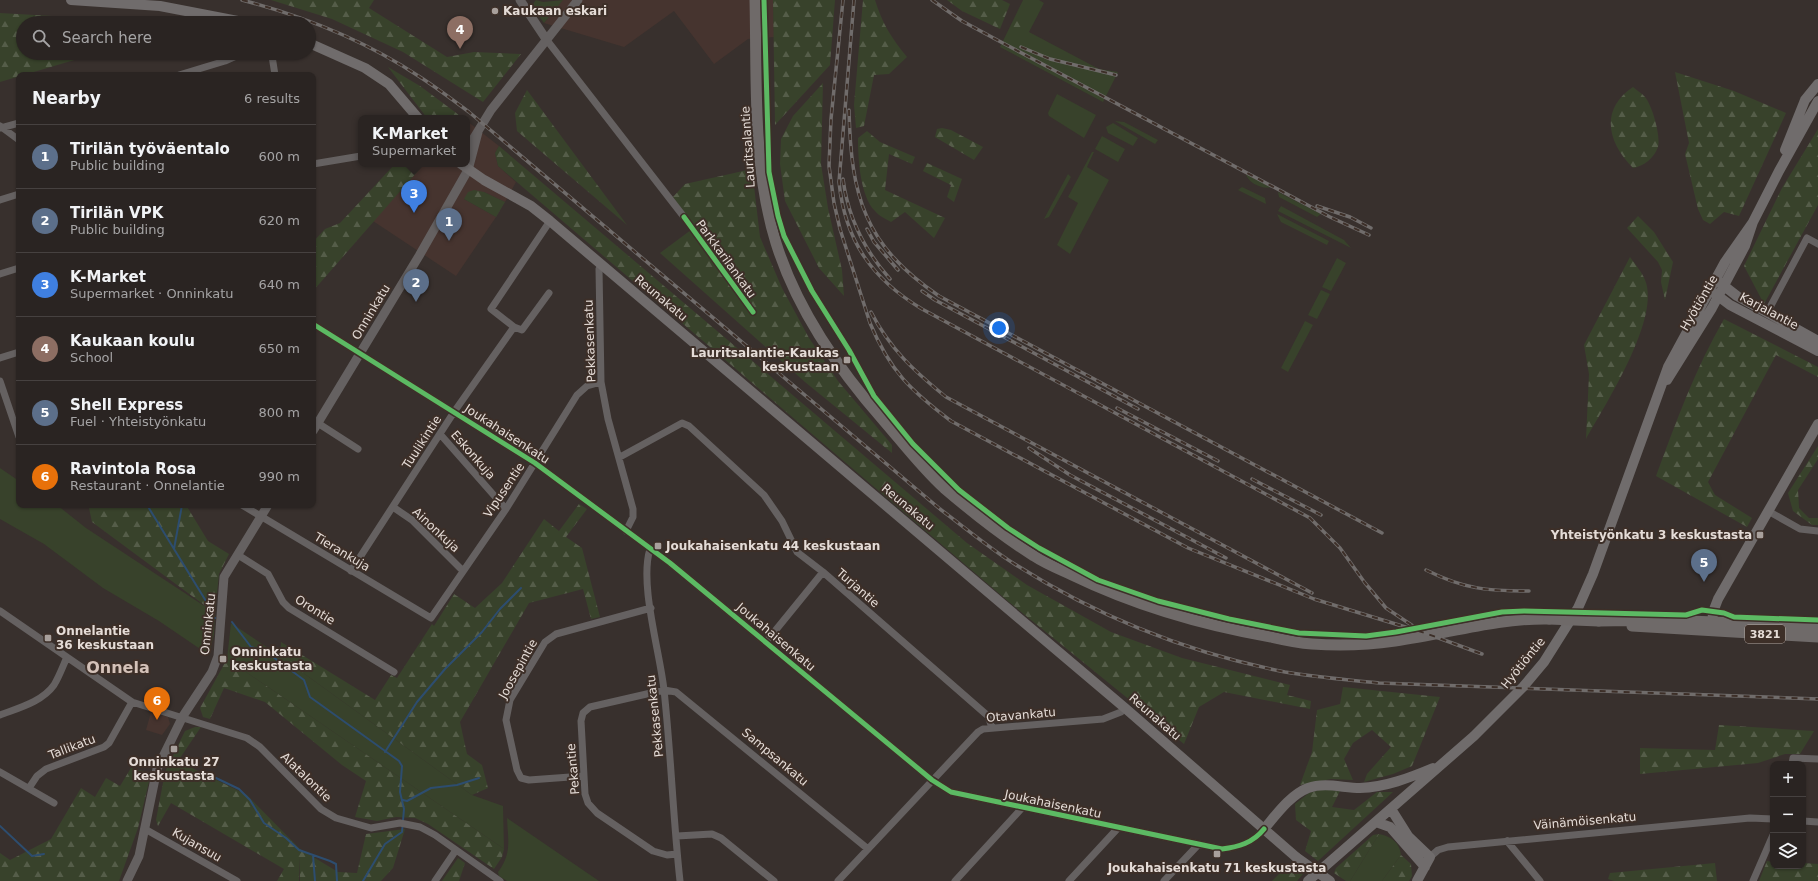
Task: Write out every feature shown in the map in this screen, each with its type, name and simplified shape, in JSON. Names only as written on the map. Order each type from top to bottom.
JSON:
[{"type":"main road","points":[[71,0],[160,6],[212,16]]},
{"type":"main road","name":"Lauritsalantie","points":[[755,0],[759,136],[762,182],[771,224],[785,269],[806,314],[820,338],[868,402],[941,485],[984,521],[1036,558],[1095,586],[1148,606],[1241,632],[1309,644],[1372,644],[1398,641],[1500,621],[1549,619],[1612,622],[1634,626],[1818,626]]},
{"type":"main road","points":[[316,46],[365,68],[389,84],[404,99],[416,115]]},
{"type":"main road","name":"Hyötiöntie","points":[[1779,171],[1783,153],[1805,100],[1818,84]]},
{"type":"main road","name":"Hyötiöntie","points":[[1714,294],[1724,287],[1745,246],[1754,222],[1779,171],[1817,103]]},
{"type":"main road","name":"Reunakatu","points":[[465,167],[531,206],[550,221],[1124,708],[1296,857],[1330,881]]},
{"type":"main road","name":"Hyötiöntie","points":[[1308,881],[1392,809],[1492,719],[1523,687],[1544,662],[1578,608],[1610,532],[1658,392],[1678,365],[1714,294],[1716,279],[1754,222]]},
{"type":"main road","name":"Karjalantie","points":[[1716,279],[1737,296],[1818,341]]},
{"type":"main road","name":"Karjalantie","points":[[1714,294],[1818,352]]},
{"type":"main road","points":[[1712,626],[1718,599],[1818,424]]},
{"type":"main road","name":"Lauritsalantie","points":[[1712,626],[1818,637]]},
{"type":"main road","points":[[1264,829],[1289,801],[1308,788],[1332,785],[1359,788],[1384,785],[1401,781],[1442,764]]},
{"type":"main road","points":[[1392,809],[1408,836],[1430,857],[1417,881]]},
{"type":"main road","points":[[1376,822],[1390,827],[1425,867]]},
{"type":"street","name":"Parkkarilankatu","points":[[520,0],[546,39],[684,217]]},
{"type":"street","points":[[470,144],[491,110],[578,0]]},
{"type":"street","points":[[189,72],[227,60]]},
{"type":"street","points":[[273,60],[275,72]]},
{"type":"street","points":[[1805,100],[1817,103]]},
{"type":"street","points":[[1,127],[16,124]]},
{"type":"street","points":[[1,127],[16,138]]},
{"type":"street","name":"Onninkatu","points":[[470,150],[478,132]]},
{"type":"street","points":[[316,164],[358,156]]},
{"type":"street","name":"Onninkatu","points":[[316,422],[419,256],[459,183],[463,167]]},
{"type":"street","points":[[0,200],[16,195]]},
{"type":"street","points":[[549,293],[522,330],[514,327],[491,309],[550,221]]},
{"type":"street","points":[[1767,313],[1807,238],[1818,244]]},
{"type":"street","name":"Pekkasenkatu","points":[[601,265],[599,269],[601,382],[608,419],[620,457],[633,509],[633,517],[626,531]]},
{"type":"street","points":[[0,274],[16,269]]},
{"type":"street","name":"Joukahaisenkatu","points":[[316,326],[535,463],[670,563],[932,780],[951,792],[1222,849],[1235,847],[1255,839],[1264,829]]},
{"type":"street","name":"Tuulikintie","points":[[351,570],[454,412],[514,327]]},
{"type":"street","points":[[0,358],[16,353]]},
{"type":"street","points":[[0,381],[16,428]]},
{"type":"street","name":"Vipusentie","points":[[431,618],[506,509],[577,395],[587,386],[601,382]]},
{"type":"street","name":"Turjantie","points":[[620,457],[682,423],[690,426],[764,495],[782,522],[797,552],[824,572],[988,716],[992,728]]},
{"type":"street","points":[[316,426],[358,449]]},
{"type":"street","name":"Eskonkuja","points":[[440,434],[506,509]]},
{"type":"street","name":"Ainonkuja","points":[[393,507],[412,520],[463,571]]},
{"type":"street","name":"Tierankuja","points":[[247,508],[431,618]]},
{"type":"street","name":"Onninkatu","points":[[127,881],[139,856],[157,769],[183,716],[212,672],[218,656],[224,577],[266,508]]},
{"type":"street","points":[[1768,511],[1800,529],[1818,531]]},
{"type":"street","name":"Pekkasenkatu","points":[[650,549],[647,570],[651,608],[664,690],[680,881]]},
{"type":"street","name":"Orontie","points":[[238,555],[268,574],[283,602],[289,608],[394,672]]},
{"type":"street","points":[[766,642],[824,572]]},
{"type":"street","name":"Joosepintie","points":[[584,776],[529,780],[521,778],[517,770],[506,720],[510,700],[545,642],[556,634],[651,608]]},
{"type":"street","name":"Alatalontie","points":[[1,615],[67,657],[132,702],[183,716],[247,738],[260,747],[321,809],[336,818],[372,828],[400,823],[420,826],[500,881]]},
{"type":"street","points":[[0,715],[33,702],[45,694],[54,685],[67,657]]},
{"type":"street","name":"Pekantie","points":[[664,690],[590,707],[583,713],[581,721],[585,794],[588,803],[597,813],[653,851],[667,855],[677,854]]},
{"type":"street","name":"Sampsankatu","points":[[664,690],[676,692],[686,698],[868,849]]},
{"type":"street","name":"Tallikatu","points":[[29,788],[37,776],[46,769],[104,747],[109,743],[132,702]]},
{"type":"street","name":"Otavankatu","points":[[838,881],[978,732],[983,729],[992,728],[1102,719],[1121,712],[1124,708]]},
{"type":"street","points":[[1792,761],[1793,758],[1818,759]]},
{"type":"street","points":[[0,772],[54,803]]},
{"type":"street","points":[[955,881],[1023,807]]},
{"type":"street","name":"Väinämöisenkatu","points":[[1430,857],[1438,850],[1448,847],[1750,818],[1770,819]]},
{"type":"street","points":[[1806,821],[1818,822]]},
{"type":"street","points":[[1069,881],[1118,828]]},
{"type":"street","name":"Kujansuu","points":[[145,829],[236,881]]},
{"type":"street","points":[[676,836],[712,834],[721,838],[774,881]]},
{"type":"street","points":[[1507,841],[1540,881]]},
{"type":"street","points":[[1753,881],[1770,842]]},
{"type":"street","points":[[1164,881],[1198,845]]},
{"type":"street","points":[[435,881],[456,850]]},
{"type":"shaded area","points":[[562,0],[773,0],[774,37],[748,39],[714,64],[674,11],[624,47],[544,23]]},
{"type":"shaded area","points":[[470,123],[499,146],[495,153],[498,166],[516,182],[505,202],[484,192],[464,199],[496,217],[456,276],[373,221],[421,167],[470,167]]},
{"type":"shaded area","points":[[151,712],[168,717],[170,724],[162,735],[146,730]]},
{"type":"green space","points":[[271,0],[374,0],[369,8],[447,57],[474,52],[521,54],[483,102],[403,52],[332,19]]},
{"type":"green space","points":[[536,0],[543,2],[563,0],[544,23],[531,6]]},
{"type":"green space","points":[[773,0],[835,0],[830,65],[775,125]]},
{"type":"green space","points":[[863,0],[875,0],[888,30],[907,57],[889,74],[874,75],[864,126],[856,128],[854,105]]},
{"type":"green space","points":[[947,0],[1002,0],[1010,4],[1000,29],[962,11]]},
{"type":"green space","points":[[1023,0],[1039,0],[1044,3],[1029,32],[1099,69],[1118,72],[1103,102],[1000,47]]},
{"type":"green space","points":[[0,13],[52,16],[16,16],[16,60],[74,60],[34,72],[16,72],[16,77],[0,82]]},
{"type":"green space","points":[[1016,20],[1025,23],[1024,32],[1019,39],[1009,33],[1012,24]]},
{"type":"green space","points":[[388,67],[420,86],[459,115],[425,115]]},
{"type":"green space","points":[[1675,72],[1734,91],[1786,113],[1739,216],[1724,212],[1710,224],[1703,220],[1698,209],[1685,154],[1689,143]]},
{"type":"green space","points":[[823,83],[821,164],[828,208],[842,270],[844,296],[819,268],[785,201],[780,164],[781,139],[793,116]]},
{"type":"green space","points":[[1633,87],[1648,101],[1657,128],[1659,142],[1656,151],[1648,161],[1633,168],[1624,158],[1613,137],[1611,116],[1615,106],[1622,96]]},
{"type":"green space","points":[[527,90],[627,225],[517,131],[515,113]]},
{"type":"green space","points":[[1057,94],[1096,115],[1084,138],[1049,116],[1048,113]]},
{"type":"green space","points":[[1115,121],[1124,122],[1158,140],[1155,144]]},
{"type":"green space","points":[[1113,123],[1138,138],[1133,146],[1108,133],[1106,127]]},
{"type":"green space","points":[[942,128],[951,130],[983,147],[974,160],[935,137],[937,129]]},
{"type":"green space","points":[[1818,129],[1818,205],[1764,304],[1744,266],[1782,188]]},
{"type":"green space","points":[[867,131],[880,142],[915,157],[912,164],[889,154],[885,190],[945,218],[934,238],[905,212],[891,222],[878,214],[870,204],[863,187],[859,166],[858,146],[858,138]]},
{"type":"green space","points":[[1102,136],[1125,149],[1118,162],[1095,149]]},
{"type":"green space","points":[[499,146],[967,543],[1027,585],[1111,632],[1182,658],[1290,685],[1287,695],[1311,701],[1310,709],[1224,692],[1199,707],[1184,744],[1009,602],[498,166],[495,153]]},
{"type":"green space","points":[[1092,152],[1094,152],[1087,167],[1109,180],[1070,254],[1057,245],[1078,203],[1068,197]]},
{"type":"green space","points":[[927,163],[962,179],[954,202],[947,197],[951,185],[923,171]]},
{"type":"green space","points":[[392,167],[421,167],[316,288],[316,239],[325,229],[340,223]]},
{"type":"green space","points":[[752,169],[760,237],[782,288],[809,338],[838,381],[892,445],[892,453],[805,382],[660,253],[695,227],[673,197],[685,184]]},
{"type":"green space","points":[[1068,174],[1071,177],[1049,217],[1044,219]]},
{"type":"green space","points":[[1246,174],[1271,187],[1264,188],[1256,185],[1247,177]]},
{"type":"green space","points":[[1242,187],[1265,198],[1266,204],[1238,190]]},
{"type":"green space","points":[[474,190],[484,192],[505,202],[496,217],[464,199],[468,192]]},
{"type":"green space","points":[[1278,192],[1321,214],[1317,217],[1279,197]]},
{"type":"green space","points":[[1281,206],[1344,240],[1351,248],[1278,211]]},
{"type":"green space","points":[[1277,214],[1329,241],[1327,245],[1281,222]]},
{"type":"green space","points":[[1638,216],[1654,232],[1673,262],[1665,300],[1661,282],[1662,270],[1658,262],[1627,228]]},
{"type":"green space","points":[[1630,257],[1645,280],[1648,296],[1645,316],[1629,361],[1586,439],[1589,374],[1584,345]]},
{"type":"green space","points":[[1337,258],[1346,263],[1331,291],[1322,287]]},
{"type":"green space","points":[[1321,290],[1330,294],[1317,319],[1308,315]]},
{"type":"green space","points":[[1724,319],[1818,367],[1818,377],[1776,355],[1708,482],[1715,495],[1752,518],[1747,527],[1656,476],[1695,376]]},
{"type":"green space","points":[[1305,321],[1313,325],[1288,372],[1281,368]]},
{"type":"green space","points":[[1818,446],[1818,459],[1798,490],[1799,508],[1809,518],[1818,518],[1818,525],[1812,525],[1793,511],[1788,493]]},
{"type":"green space","points":[[0,468],[16,479],[16,508],[61,508],[86,528],[215,613],[214,634],[209,655],[159,621],[103,588],[44,544],[0,519]]},
{"type":"green space","points":[[579,504],[587,509],[566,537],[582,548],[600,617],[591,619],[583,589],[529,603],[460,722],[467,754],[482,765],[488,788],[472,795],[280,656],[281,642],[375,700],[391,675],[397,678],[432,624],[434,626],[454,594],[475,608],[502,583],[544,519],[559,531]]},
{"type":"green space","points":[[89,508],[188,508],[208,541],[229,554],[219,574],[215,613],[92,522]]},
{"type":"green space","points":[[231,623],[280,656],[472,795],[503,806],[504,849],[227,659]]},
{"type":"green space","points":[[227,659],[504,849],[502,857],[494,869],[428,824],[415,818],[396,817],[377,821],[355,817],[366,781],[342,765],[265,702],[224,688],[210,719],[203,717],[200,708]]},
{"type":"green space","points":[[1343,687],[1440,697],[1412,766],[1393,774],[1364,782],[1367,774],[1391,747],[1372,730],[1353,743],[1344,759],[1353,780],[1331,779],[1300,785],[1312,752],[1317,710],[1340,704]]},
{"type":"green space","points":[[1719,725],[1814,731],[1800,754],[1785,754],[1758,763],[1640,774],[1640,748],[1715,750]]},
{"type":"green space","points":[[195,727],[201,727],[178,761],[247,795],[300,849],[338,872],[357,873],[366,834],[405,829],[393,868],[381,881],[300,881],[299,855],[299,881],[277,881],[284,869],[171,803],[158,826],[156,820],[165,772],[185,731]]},
{"type":"green space","points":[[131,768],[151,773],[138,828],[119,881],[0,881],[0,853],[10,860],[51,839],[81,788],[95,797],[106,778],[120,786]]},
{"type":"green space","points":[[1322,789],[1340,791],[1332,807],[1354,810],[1377,792],[1393,792],[1318,861],[1305,851],[1311,831],[1296,820],[1295,804],[1309,793]]},
{"type":"green space","points":[[507,818],[599,881],[507,881],[499,876],[498,872],[505,859],[508,846]]},
{"type":"green space","points":[[1379,834],[1391,838],[1399,847],[1401,855],[1382,881],[1350,881]]},
{"type":"green space","points":[[1379,834],[1350,881],[1346,881],[1334,873],[1336,868],[1373,835]]},
{"type":"green space","points":[[1401,855],[1411,864],[1412,876],[1409,881],[1382,881]]},
{"type":"green space","points":[[458,858],[465,863],[459,881],[442,881]]},
{"type":"green space","points":[[1767,861],[1770,862],[1770,869],[1806,869],[1806,863],[1818,864],[1818,881],[1759,881]]},
{"type":"green space","points":[[1290,863],[1303,874],[1297,881],[1272,881]]},
{"type":"green space","points":[[1715,863],[1717,881],[1614,881],[1608,879],[1610,873]]},
{"type":"waterway","points":[[149,508],[209,606],[211,618],[215,618]]},
{"type":"waterway","points":[[174,549],[181,508]]},
{"type":"waterway","points":[[385,752],[417,702],[445,669],[482,632],[500,609],[521,588]]},
{"type":"waterway","points":[[232,622],[251,647],[265,651],[304,680],[310,697],[399,761],[402,766],[400,792],[404,809],[402,832],[385,844],[363,881]]},
{"type":"waterway","points":[[216,778],[239,789],[250,800],[264,823],[286,838],[299,850],[336,864],[337,881]]},
{"type":"waterway","points":[[403,800],[407,801],[431,788],[457,785],[479,778]]},
{"type":"waterway","points":[[0,826],[32,856],[44,854]]},
{"type":"waterway","points":[[313,855],[315,881]]},
{"type":"railway","points":[[242,0],[294,16]]},
{"type":"railway","points":[[843,0],[831,119],[829,166],[834,203],[840,229],[870,323],[885,354],[913,389],[951,421],[1188,548],[1314,599],[1425,633],[1482,654]]},
{"type":"railway","points":[[854,0],[839,182],[847,223],[864,256],[875,271],[889,285],[922,309],[1310,518],[1340,548],[1365,583],[1386,608],[1413,626]]},
{"type":"railway","points":[[932,0],[962,21],[999,41],[1330,217],[1369,235]]},
{"type":"railway","points":[[316,24],[356,41],[399,64],[469,112],[940,509],[985,544],[1013,563],[1077,600],[1110,616],[1179,643],[1214,654],[1285,672],[1320,677],[1379,683],[1818,699]]},
{"type":"railway","points":[[1021,47],[1050,59],[1116,75]]},
{"type":"railway","points":[[849,110],[853,168],[859,193],[867,216],[878,237],[894,258],[914,277],[939,296],[1382,533]]},
{"type":"railway","points":[[843,179],[849,207],[859,233],[873,257],[890,279]]},
{"type":"railway","points":[[1317,206],[1350,217],[1371,228]]},
{"type":"railway","points":[[867,229],[874,242],[898,270]]},
{"type":"railway","points":[[922,291],[935,300],[1138,409]]},
{"type":"railway","points":[[871,312],[886,337],[904,359],[923,378],[946,397],[1312,593]]},
{"type":"railway","points":[[1117,408],[1218,461]]},
{"type":"railway","points":[[1029,448],[1070,475],[1226,558]]},
{"type":"railway","points":[[1252,479],[1321,515]]},
{"type":"railway","points":[[1426,570],[1452,581],[1476,588],[1529,591]]},
{"type":"cycle path","points":[[764,0],[769,172],[778,216],[784,236],[812,291],[849,350],[874,396],[913,444],[959,490],[1008,528],[1039,548],[1098,580],[1158,601],[1229,619],[1299,633],[1366,636],[1396,632],[1502,612],[1524,611],[1686,615],[1702,610],[1724,613],[1734,617],[1818,620]]},
{"type":"cycle path","points":[[684,217],[753,312]]},
{"type":"cycle path","points":[[316,326],[535,463],[670,563],[932,780],[951,792],[1222,849],[1245,844],[1255,838],[1264,829]]},
{"type":"place","name":"Kaukaan eskari","points":[[495,11]]},
{"type":"place","name":"Kaukaan koulu","points":[[460,49]]},
{"type":"place","name":"K-Market","points":[[414,213]]},
{"type":"place","name":"Tirilän työväentalo","points":[[449,241]]},
{"type":"place","name":"Tirilän VPK","points":[[416,302]]},
{"type":"place","name":"Lauritsalantie-Kaukas keskustaan","points":[[847,360]]},
{"type":"place","name":"Yhteistyönkatu 3 keskustasta","points":[[1760,535]]},
{"type":"place","name":"Joukahaisenkatu 44 keskustaan","points":[[658,546]]},
{"type":"place","name":"Shell Express","points":[[1704,582]]},
{"type":"place","name":"Onnelantie 36 keskustaan","points":[[48,638]]},
{"type":"place","name":"Onninkatu keskustasta","points":[[223,659]]},
{"type":"place","name":"Ravintola Rosa","points":[[157,720]]},
{"type":"place","name":"Onninkatu 27 keskustasta","points":[[174,749]]},
{"type":"place","name":"Joukahaisenkatu 71 keskustasta","points":[[1217,854]]},
{"type":"district","name":"Onnela","points":[[118,667]]}]
